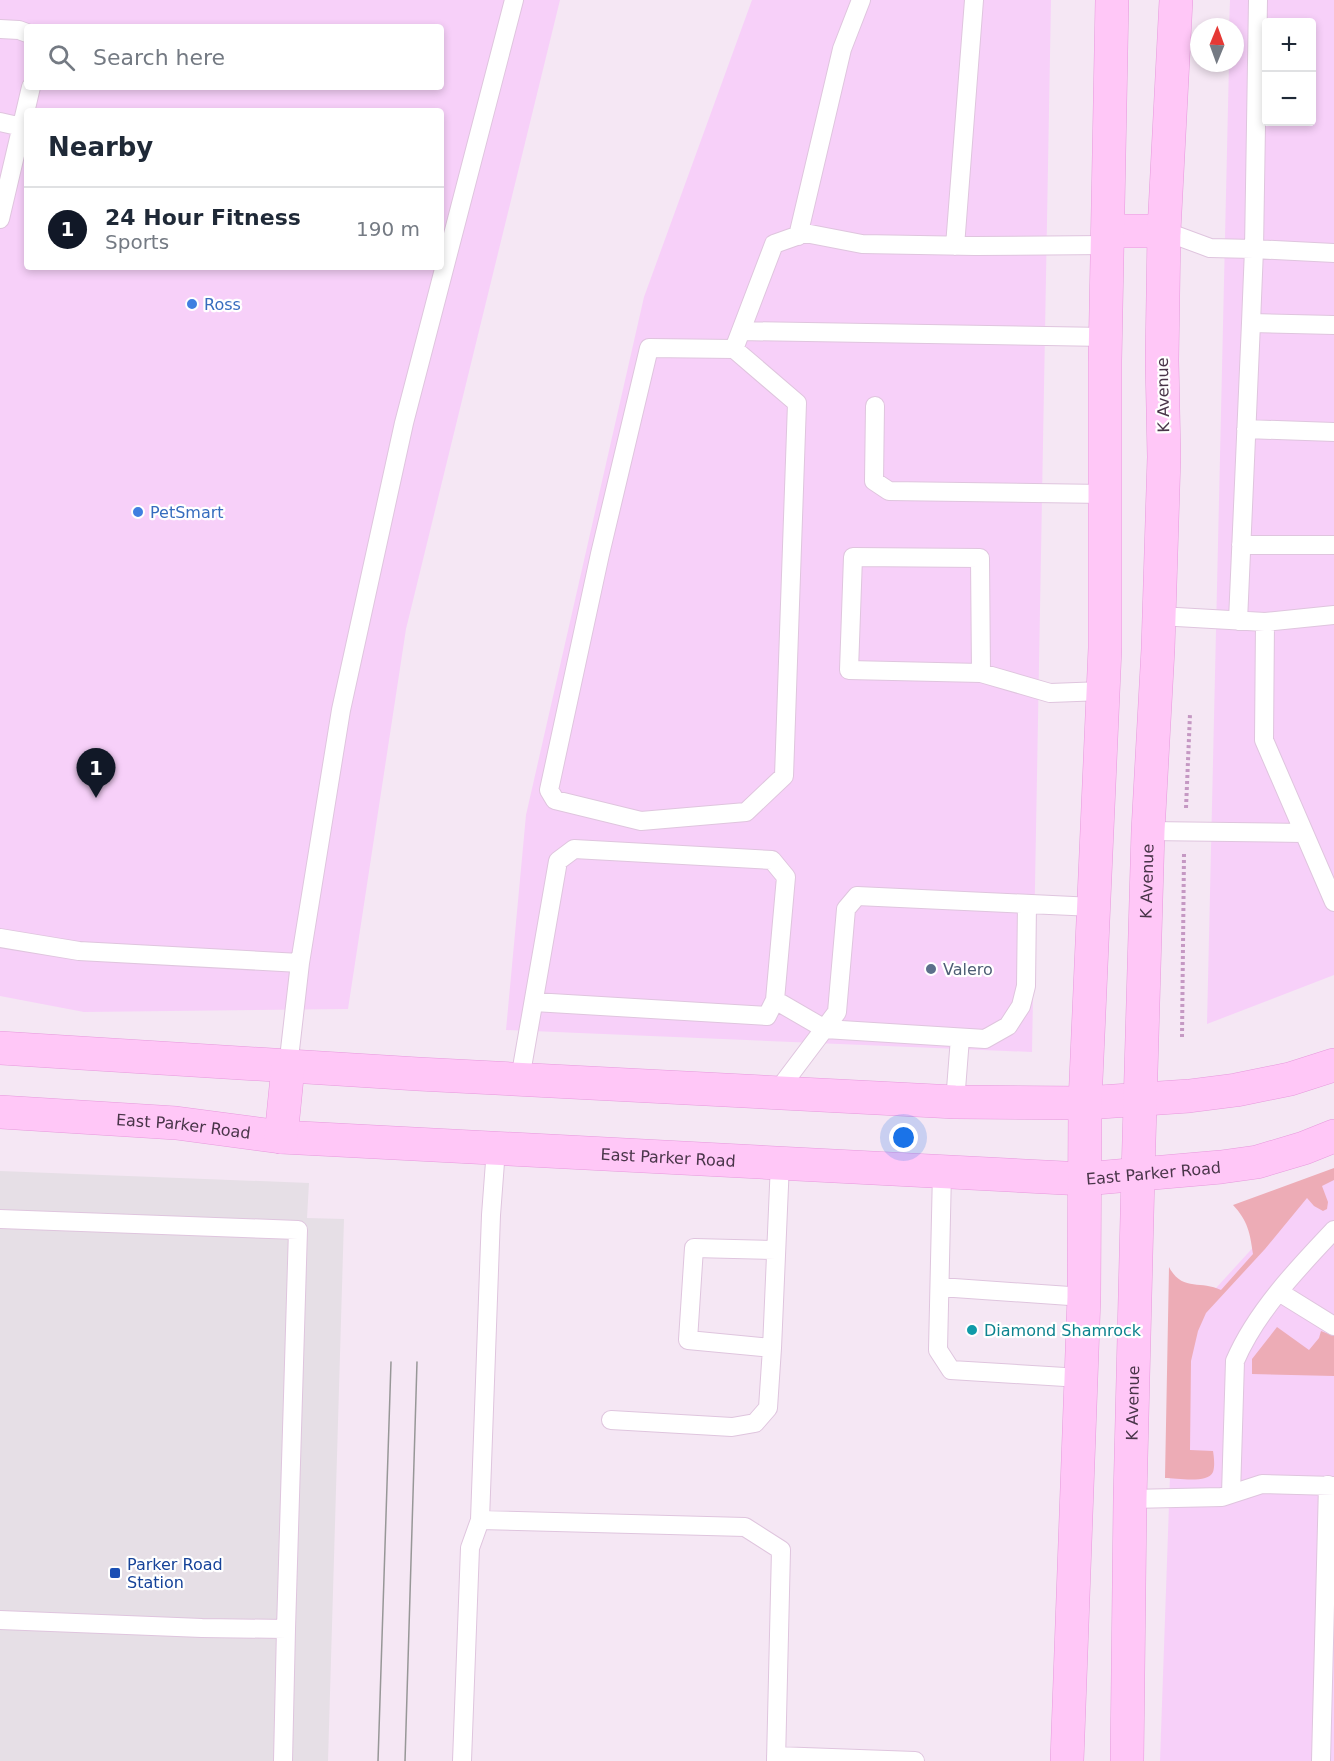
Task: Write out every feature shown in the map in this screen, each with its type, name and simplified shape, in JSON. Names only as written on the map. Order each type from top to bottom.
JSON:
[{"type":"main road","points":[[1067,1761],[1084,1297],[1085,1103],[1103,691],[1106,337],[1113,0]]},
{"type":"main road","name":"K Avenue","points":[[1127,1761],[1130,1498],[1138,1175],[1148,831],[1159,616],[1164,457],[1161,360],[1164,231],[1176,0]]},
{"type":"main road","points":[[1108,238],[1164,231]]},
{"type":"main road","points":[[0,1048],[955,1102],[1085,1103],[1141,1100],[1236,1090],[1290,1079],[1334,1065]]},
{"type":"main road","points":[[281,1137],[288,1066]]},
{"type":"main road","name":"East Parker Road","points":[[0,1112],[176,1123],[281,1137],[1084,1179],[1257,1162],[1334,1136]]},
{"type":"lane","points":[[444,269],[514,0]]},
{"type":"lane","points":[[798,236],[843,49],[861,0]]},
{"type":"lane","points":[[955,246],[974,0]]},
{"type":"lane","points":[[1238,621],[1254,249],[1258,0]]},
{"type":"lane","points":[[0,29],[24,32]]},
{"type":"lane","points":[[26,108],[30,90]]},
{"type":"lane","points":[[0,219],[24,117]]},
{"type":"lane","points":[[0,122],[22,126]]},
{"type":"lane","points":[[1164,231],[1210,248],[1334,253]]},
{"type":"lane","points":[[734,349],[774,244],[805,233],[862,244],[955,246],[1108,238]]},
{"type":"lane","points":[[288,1066],[300,963],[340,710],[404,423],[444,270]]},
{"type":"lane","points":[[1251,323],[1334,325]]},
{"type":"lane","points":[[741,331],[1106,337]]},
{"type":"lane","points":[[649,348],[734,349],[797,403],[784,776],[746,812],[641,821],[555,800],[549,790],[597,566],[649,348]]},
{"type":"lane","points":[[875,406],[874,481],[889,491],[1105,494]]},
{"type":"lane","points":[[1246,429],[1334,432]]},
{"type":"lane","points":[[1241,545],[1334,545]]},
{"type":"lane","points":[[981,673],[980,558],[853,557],[849,670],[981,673],[1050,693],[1103,691]]},
{"type":"lane","points":[[1159,616],[1264,622],[1334,615]]},
{"type":"lane","points":[[1264,622],[1264,740],[1334,902]]},
{"type":"lane","points":[[1148,831],[1303,833]]},
{"type":"lane","points":[[520,1079],[558,861],[574,849],[772,860],[786,877],[775,1000],[767,1017],[534,1002]]},
{"type":"lane","points":[[776,1093],[837,1012],[846,909],[857,896],[1095,907]]},
{"type":"lane","points":[[775,1000],[825,1029],[985,1039],[1008,1026],[1021,1006],[1026,986],[1027,904]]},
{"type":"lane","points":[[0,938],[79,951],[300,963]]},
{"type":"lane","points":[[955,1102],[960,1038]]},
{"type":"lane","points":[[462,1761],[470,1548],[480,1520],[491,1215],[496,1149]]},
{"type":"lane","points":[[611,1420],[732,1427],[755,1423],[768,1408],[780,1164]]},
{"type":"lane","points":[[942,1172],[938,1350],[951,1370],[1081,1378]]},
{"type":"lane","points":[[0,1219],[298,1230],[283,1761]]},
{"type":"lane","points":[[1231,1494],[1235,1361],[1244,1341],[1279,1292],[1334,1230]]},
{"type":"lane","points":[[772,1347],[688,1340],[694,1248],[776,1250]]},
{"type":"lane","points":[[940,1287],[1084,1297]]},
{"type":"lane","points":[[1279,1292],[1334,1326]]},
{"type":"lane","points":[[1130,1498],[1222,1497],[1262,1484],[1331,1486],[1321,1761]]},
{"type":"lane","points":[[480,1520],[745,1527],[782,1550],[776,1759],[915,1761]]},
{"type":"lane","points":[[0,1620],[286,1629]]},
{"type":"shaded area","points":[[0,0],[560,0],[406,629],[348,1009],[84,1012],[0,996]]},
{"type":"shaded area","points":[[752,0],[1051,0],[1032,1052],[506,1030],[526,815],[644,297]]},
{"type":"shaded area","points":[[1230,0],[1334,0],[1334,975],[1207,1024],[1229,72],[1244,72],[1244,18],[1229,18]]},
{"type":"shaded area","points":[[1334,1168],[1334,1180],[1322,1186],[1328,1202],[1327,1209],[1323,1211],[1307,1198],[1265,1249],[1206,1313],[1198,1331],[1191,1361],[1190,1450],[1213,1451],[1214,1470],[1210,1476],[1199,1479],[1165,1478],[1169,1267],[1174,1275],[1186,1283],[1221,1290],[1253,1254],[1248,1228],[1233,1205]]},
{"type":"shaded area","points":[[0,1171],[309,1183],[307,1218],[344,1219],[328,1761],[0,1761]]},
{"type":"shaded area","points":[[1334,1175],[1334,1761],[1160,1761],[1175,1333],[1310,1185]]},
{"type":"shaded area","points":[[1277,1327],[1309,1350],[1319,1338],[1321,1331],[1334,1336],[1334,1376],[1252,1374],[1252,1359]]},
{"type":"tram line","points":[[378,1761],[391,1362]]},
{"type":"tram line","points":[[405,1761],[417,1362]]},
{"type":"place","name":"Ross","points":[[192,304]]},
{"type":"place","name":"PetSmart","points":[[138,512]]},
{"type":"place","name":"24 Hour Fitness","points":[[96,798]]},
{"type":"place","name":"Valero","points":[[931,969]]},
{"type":"place","name":"Diamond Shamrock","points":[[972,1330]]},
{"type":"place","name":"Parker Road Station","points":[[115,1573]]}]
